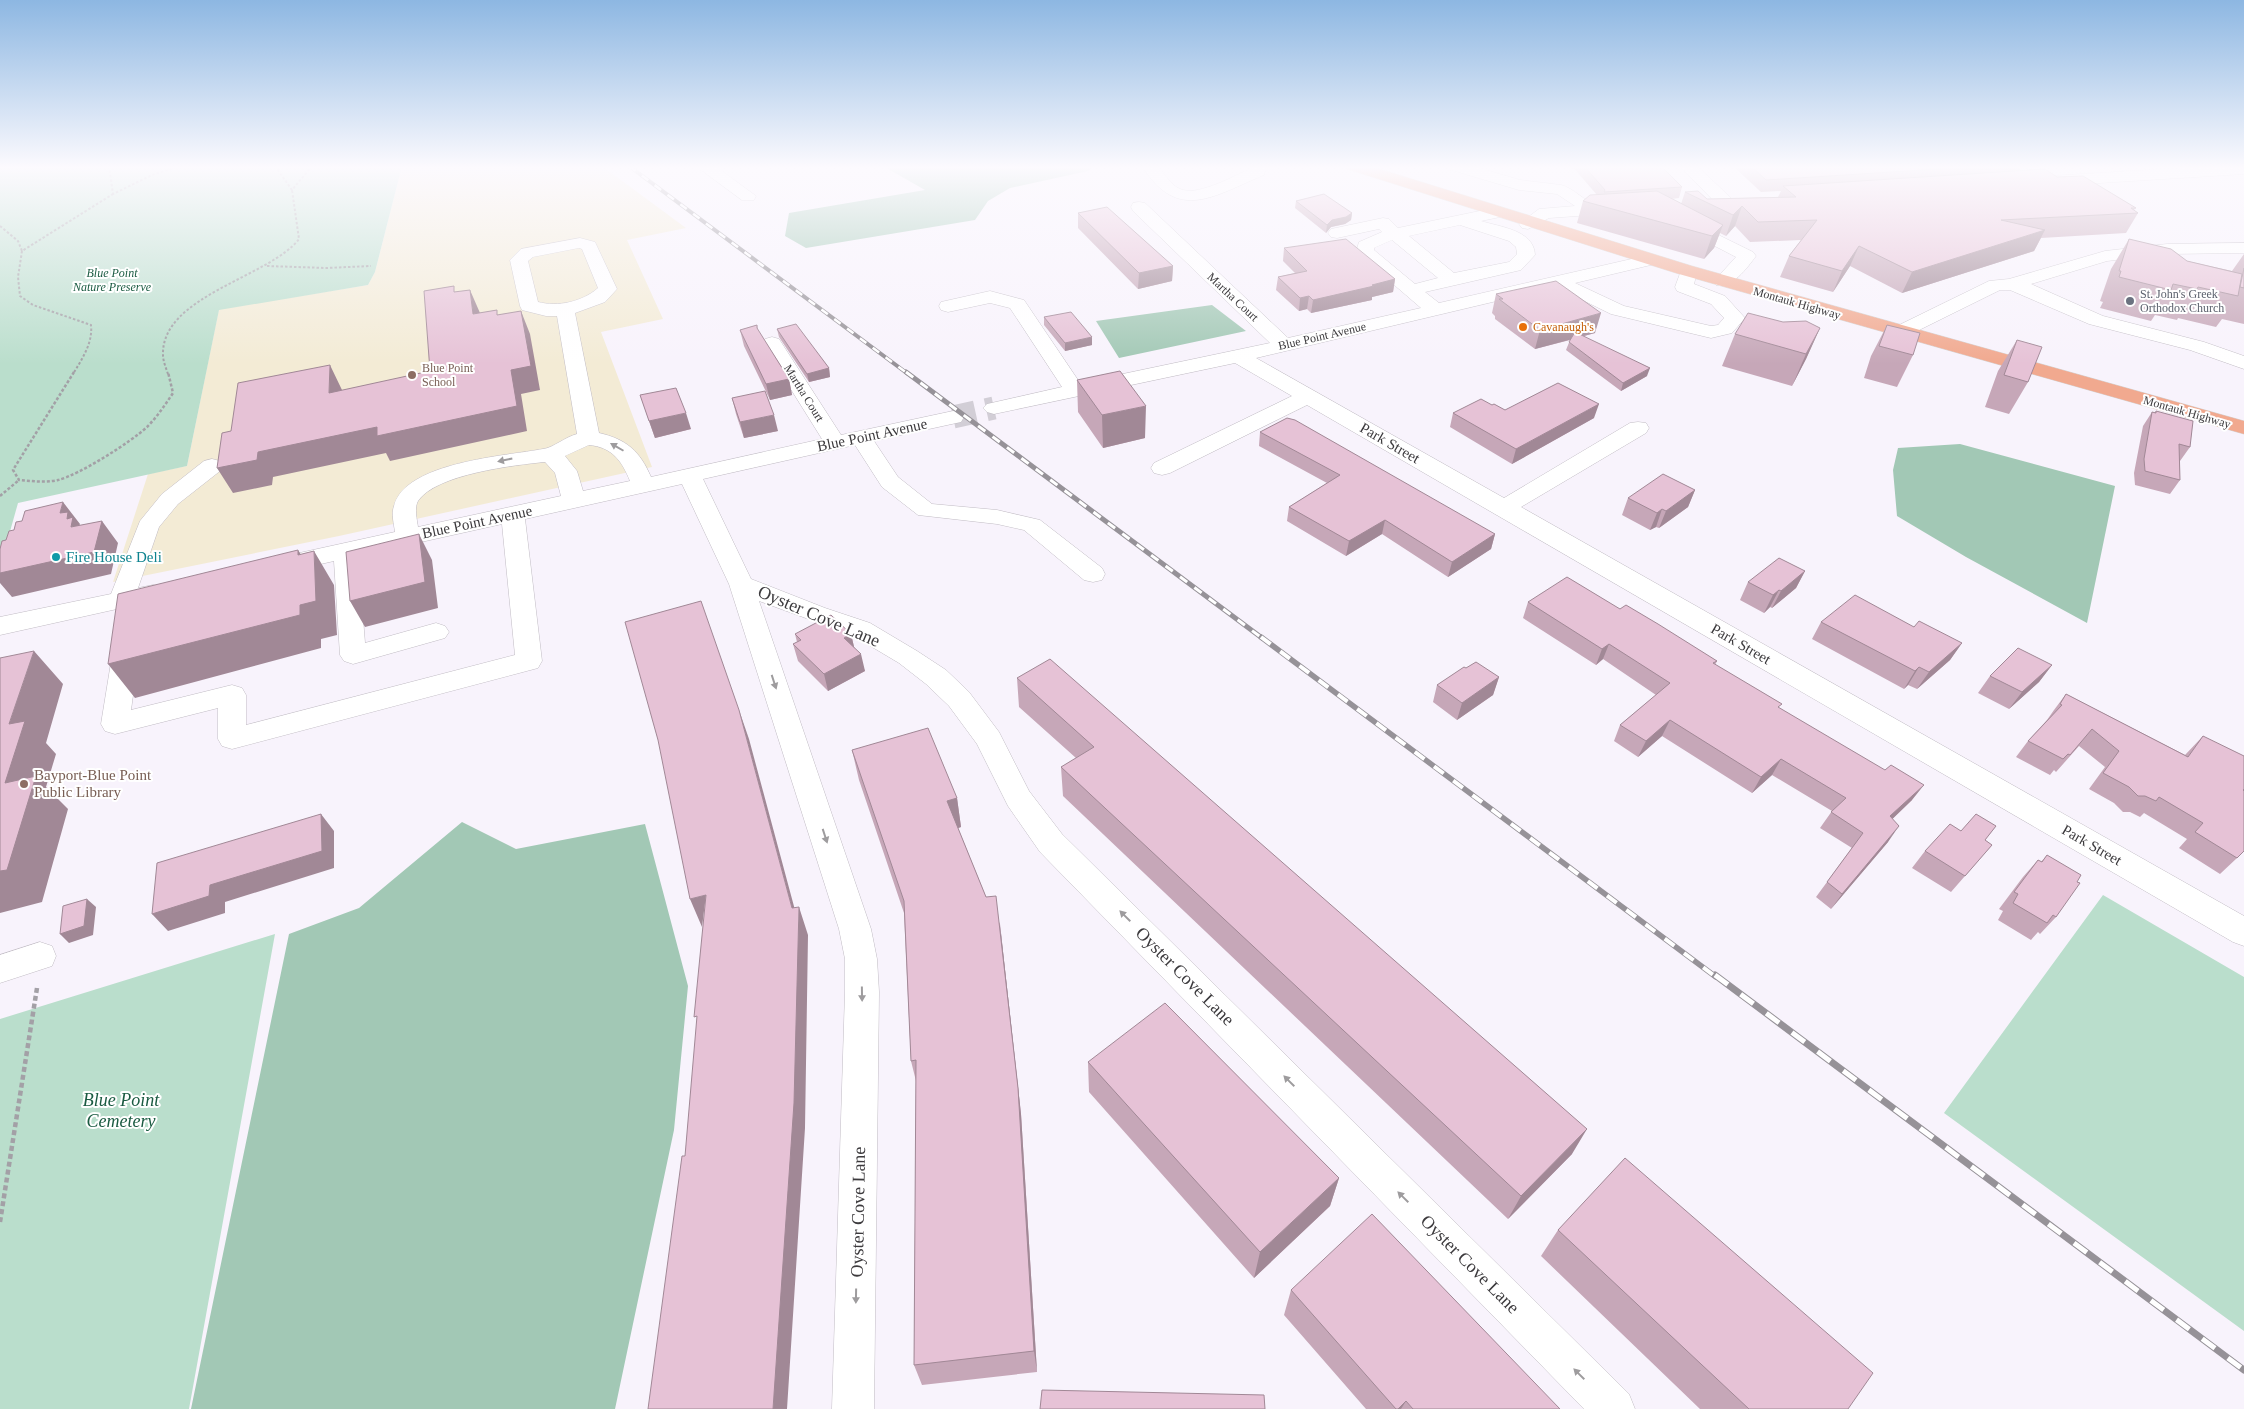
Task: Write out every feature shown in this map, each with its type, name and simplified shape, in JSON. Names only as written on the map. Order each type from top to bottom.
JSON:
[{"type":"main road","name":"Montauk Highway","points":[[1554,232],[1723,282],[2244,428]]},
{"type":"street","name":"Martha Court","points":[[1165,232],[1284,345]]},
{"type":"street","points":[[1337,233],[1353,232]]},
{"type":"street","points":[[1385,232],[1365,246],[1365,252],[1434,309]]},
{"type":"street","points":[[1392,232],[1447,276],[1448,280]]},
{"type":"street","points":[[1412,290],[1448,280],[1515,266],[1526,255],[1527,249],[1522,241],[1498,232]]},
{"type":"street","points":[[1701,232],[1747,256],[1723,282]]},
{"type":"street","points":[[580,242],[589,246],[608,289],[598,298],[565,310],[546,310],[529,306],[519,260],[527,253],[580,242]]},
{"type":"street","points":[[1900,332],[1996,285],[2010,284],[2104,256],[2167,249],[2244,248]]},
{"type":"street","points":[[2167,249],[2237,265]]},
{"type":"street","name":"Blue Point Avenue","points":[[994,408],[1238,356],[1650,260]]},
{"type":"street","points":[[1557,281],[1618,310],[1711,332],[1725,329],[1735,318],[1718,300],[1684,287],[1688,272]]},
{"type":"street","points":[[2010,284],[2022,286],[2096,320],[2197,346],[2244,364]]},
{"type":"street","points":[[948,306],[990,298],[1017,304],[1075,391]]},
{"type":"street","points":[[565,310],[589,438]]},
{"type":"street","name":"Martha Court","points":[[772,343],[835,442]]},
{"type":"street","name":"Park Street","points":[[1238,356],[2244,932]]},
{"type":"street","points":[[1162,468],[1308,396]]},
{"type":"street","name":"Blue Point Avenue","points":[[258,570],[953,417]]},
{"type":"street","points":[[1503,508],[1638,428]]},
{"type":"street","points":[[861,437],[890,482],[926,510],[998,517],[1032,525],[1093,574]]},
{"type":"street","points":[[408,537],[404,513],[410,496],[430,481],[466,469],[516,458],[554,455],[554,453],[571,442],[589,438],[600,439],[620,448],[628,455],[643,486]]},
{"type":"street","points":[[554,455],[554,459],[566,471],[574,501]]},
{"type":"street","points":[[212,466],[170,499],[148,526],[128,598],[115,724],[232,695],[232,739],[530,661],[513,514]]},
{"type":"street","name":"Oyster Cove Lane","points":[[690,476],[741,584],[856,929],[861,959],[862,1002],[853,1409]]},
{"type":"street","points":[[345,551],[352,655],[436,632]]},
{"type":"street","name":"Oyster Cove Lane","points":[[741,584],[816,614],[861,629],[908,656],[936,677],[960,699],[989,739],[1018,798],[1051,843],[1614,1409]]},
{"type":"street","points":[[0,626],[172,589]]},
{"type":"street","points":[[0,968],[40,956]]},
{"type":"path","points":[[7,232],[18,241],[22,251],[18,277],[20,296],[33,305],[91,325],[92,334],[85,354],[13,470],[19,480]]},
{"type":"path","points":[[22,251],[53,232]]},
{"type":"path","points":[[0,496],[19,480],[41,482],[62,478],[146,428],[173,393],[169,372],[162,355],[166,338],[180,317],[210,293],[279,260],[292,250],[299,240],[298,232]]},
{"type":"path","points":[[266,266],[326,268],[371,266]]},
{"type":"path","points":[[0,1222],[35,1002]]},
{"type":"shaded area","name":"Blue Point School","points":[[385,232],[668,232],[627,240],[663,319],[601,332],[652,467],[339,536],[113,582],[148,474],[187,466],[219,309],[368,285],[375,272]]},
{"type":"green space","name":"Blue Point Nature Preserve","points":[[0,232],[385,232],[375,272],[368,285],[219,310],[187,466],[18,503],[0,567]]},
{"type":"green space","points":[[786,232],[904,232],[806,248],[785,236]]},
{"type":"green space","points":[[1212,305],[1246,331],[1119,358],[1096,321]]},
{"type":"green space","points":[[1960,444],[2115,486],[2087,623],[1966,557],[1897,516],[1893,470],[1898,448]]},
{"type":"green space","points":[[462,822],[516,849],[645,824],[688,986],[674,1130],[615,1409],[191,1409],[289,934],[359,908]]},
{"type":"green space","points":[[2103,895],[2244,977],[2244,1331],[1944,1113]]},
{"type":"green space","name":"Blue Point Cemetery","points":[[275,934],[189,1409],[0,1409],[0,1019]]},
{"type":"building","points":[[1097,232],[1135,232],[1173,266],[1139,273]]},
{"type":"building","points":[[1696,232],[1716,232],[1712,236]]},
{"type":"building","points":[[1808,232],[2039,232],[1912,272],[1859,246],[1842,271],[1789,256]]},
{"type":"building","points":[[1346,239],[1395,279],[1372,285],[1374,286],[1313,300],[1309,296],[1300,298],[1278,277],[1307,271],[1284,248]]},
{"type":"building","points":[[2129,239],[2171,249],[2187,261],[2242,274],[2238,296],[2198,287],[2197,289],[2173,284],[2171,290],[2119,277],[2121,271],[2119,271]]},
{"type":"building","points":[[2244,268],[2244,288],[2240,287]]},
{"type":"building","points":[[1556,281],[1601,313],[1540,330],[1499,299],[1503,299],[1496,294]]},
{"type":"building","points":[[454,286],[454,292],[470,290],[473,314],[497,310],[497,315],[521,311],[531,366],[511,370],[517,406],[377,436],[377,427],[258,452],[257,460],[217,468],[222,433],[231,431],[238,383],[330,365],[329,393],[430,371],[424,291]]},
{"type":"building","points":[[1071,312],[1092,337],[1065,343],[1044,317]]},
{"type":"building","points":[[1748,313],[1783,322],[1806,321],[1820,328],[1806,354],[1735,334]]},
{"type":"building","points":[[796,324],[829,368],[807,374],[777,329]]},
{"type":"building","points":[[757,325],[757,328],[789,379],[766,384],[740,330]]},
{"type":"building","points":[[1887,325],[1920,333],[1913,355],[1879,346]]},
{"type":"building","points":[[1575,332],[1650,368],[1623,383],[1569,342]]},
{"type":"building","points":[[2017,340],[2042,347],[2028,382],[2004,375]]},
{"type":"building","points":[[1120,371],[1146,406],[1102,415],[1077,380]]},
{"type":"building","points":[[1558,383],[1599,404],[1516,449],[1453,413],[1481,399],[1505,410]]},
{"type":"building","points":[[676,388],[686,413],[649,421],[640,395]]},
{"type":"building","points":[[765,391],[774,415],[740,422],[732,398]]},
{"type":"building","points":[[2156,411],[2193,421],[2190,447],[2179,444],[2180,480],[2145,471],[2144,459],[2152,412],[2156,413]]},
{"type":"building","points":[[1287,418],[1295,420],[1495,534],[1452,562],[1385,520],[1349,541],[1289,507],[1340,475],[1260,432]]},
{"type":"building","points":[[1663,474],[1695,490],[1666,511],[1662,509],[1657,513],[1628,498]]},
{"type":"building","points":[[63,502],[60,513],[68,512],[67,519],[73,517],[71,527],[102,521],[94,552],[0,573],[2,541],[6,540],[9,531],[14,530],[16,522],[22,521],[25,511]]},
{"type":"building","points":[[419,534],[425,582],[350,601],[346,552]]},
{"type":"building","points":[[298,550],[298,555],[314,551],[316,601],[300,605],[300,615],[108,664],[118,594]]},
{"type":"building","points":[[1779,558],[1805,571],[1781,591],[1779,590],[1773,595],[1748,582]]},
{"type":"building","points":[[1567,577],[1620,609],[1626,605],[1658,624],[1717,661],[1713,663],[1782,704],[1778,707],[1885,770],[1891,765],[1924,785],[1890,816],[1899,826],[1842,894],[1827,882],[1863,833],[1831,812],[1846,798],[1781,759],[1761,777],[1670,720],[1646,741],[1620,725],[1670,683],[1609,644],[1602,649],[1528,602]]},
{"type":"building","points":[[1855,595],[1914,627],[1919,621],[1962,643],[1929,672],[1919,667],[1915,671],[1821,622]]},
{"type":"building","points":[[701,601],[739,710],[792,908],[799,907],[794,1103],[773,1409],[648,1409],[682,1156],[685,1156],[697,1016],[694,1017],[706,895],[690,899],[658,740],[625,622]]},
{"type":"building","points":[[831,615],[851,634],[844,638],[861,654],[824,674],[793,644],[801,640],[795,634]]},
{"type":"building","points":[[2018,648],[2052,665],[2022,692],[1990,676]]},
{"type":"building","points":[[34,651],[9,724],[25,721],[5,783],[36,776],[7,870],[0,871],[0,658]]},
{"type":"building","points":[[1050,659],[1587,1129],[1521,1196],[1061,767],[1094,747],[1017,678]]},
{"type":"building","points":[[1476,662],[1499,677],[1462,703],[1437,685],[1464,667],[1466,668]]},
{"type":"building","points":[[2066,694],[2188,757],[2203,736],[2244,756],[2244,851],[2237,858],[2195,832],[2203,823],[2159,797],[2156,801],[2145,796],[2138,796],[2129,787],[2103,773],[2119,751],[2092,729],[2070,755],[2068,754],[2063,759],[2028,741],[2062,705],[2060,704]]},
{"type":"building","points":[[928,728],[957,798],[947,801],[986,897],[996,896],[1018,1088],[1034,1351],[914,1365],[916,1060],[911,1061],[904,901],[852,750]]},
{"type":"building","points":[[321,814],[322,851],[210,885],[209,896],[152,914],[157,863]]},
{"type":"building","points":[[1976,814],[1996,826],[1985,840],[1992,845],[1965,876],[1925,851],[1950,824],[1961,831]]},
{"type":"building","points":[[2047,855],[2081,875],[2077,882],[2080,883],[2056,917],[2053,915],[2047,923],[2013,903],[2018,894],[2014,892],[2038,860],[2042,862]]},
{"type":"building","points":[[87,899],[84,926],[60,934],[63,906]]},
{"type":"building","points":[[1165,1003],[1339,1178],[1260,1252],[1088,1062]]},
{"type":"building","points":[[1625,1158],[1873,1373],[1848,1409],[1749,1409],[1558,1230]]},
{"type":"building","points":[[1372,1214],[1560,1409],[1413,1409],[1406,1401],[1396,1409],[1291,1290]]},
{"type":"building","points":[[1042,1390],[1264,1395],[1265,1409],[1040,1409]]},
{"type":"tunnel","points":[[953,417],[994,408]]},
{"type":"railway","points":[[717,232],[908,374]]},
{"type":"railway","points":[[906,372],[1262,638]]},
{"type":"railway","points":[[1261,637],[1716,977]]},
{"type":"railway","points":[[1715,975],[2244,1370]]},
{"type":"place","name":"St. John's Greek Orthodox Church","points":[[2130,301]]},
{"type":"place","name":"Cavanaugh's","points":[[1523,327]]},
{"type":"place","name":"Blue Point School","points":[[412,375]]},
{"type":"place","name":"Fire House Deli","points":[[56,557]]},
{"type":"place","name":"Bayport-Blue Point Public Library","points":[[24,784]]}]
